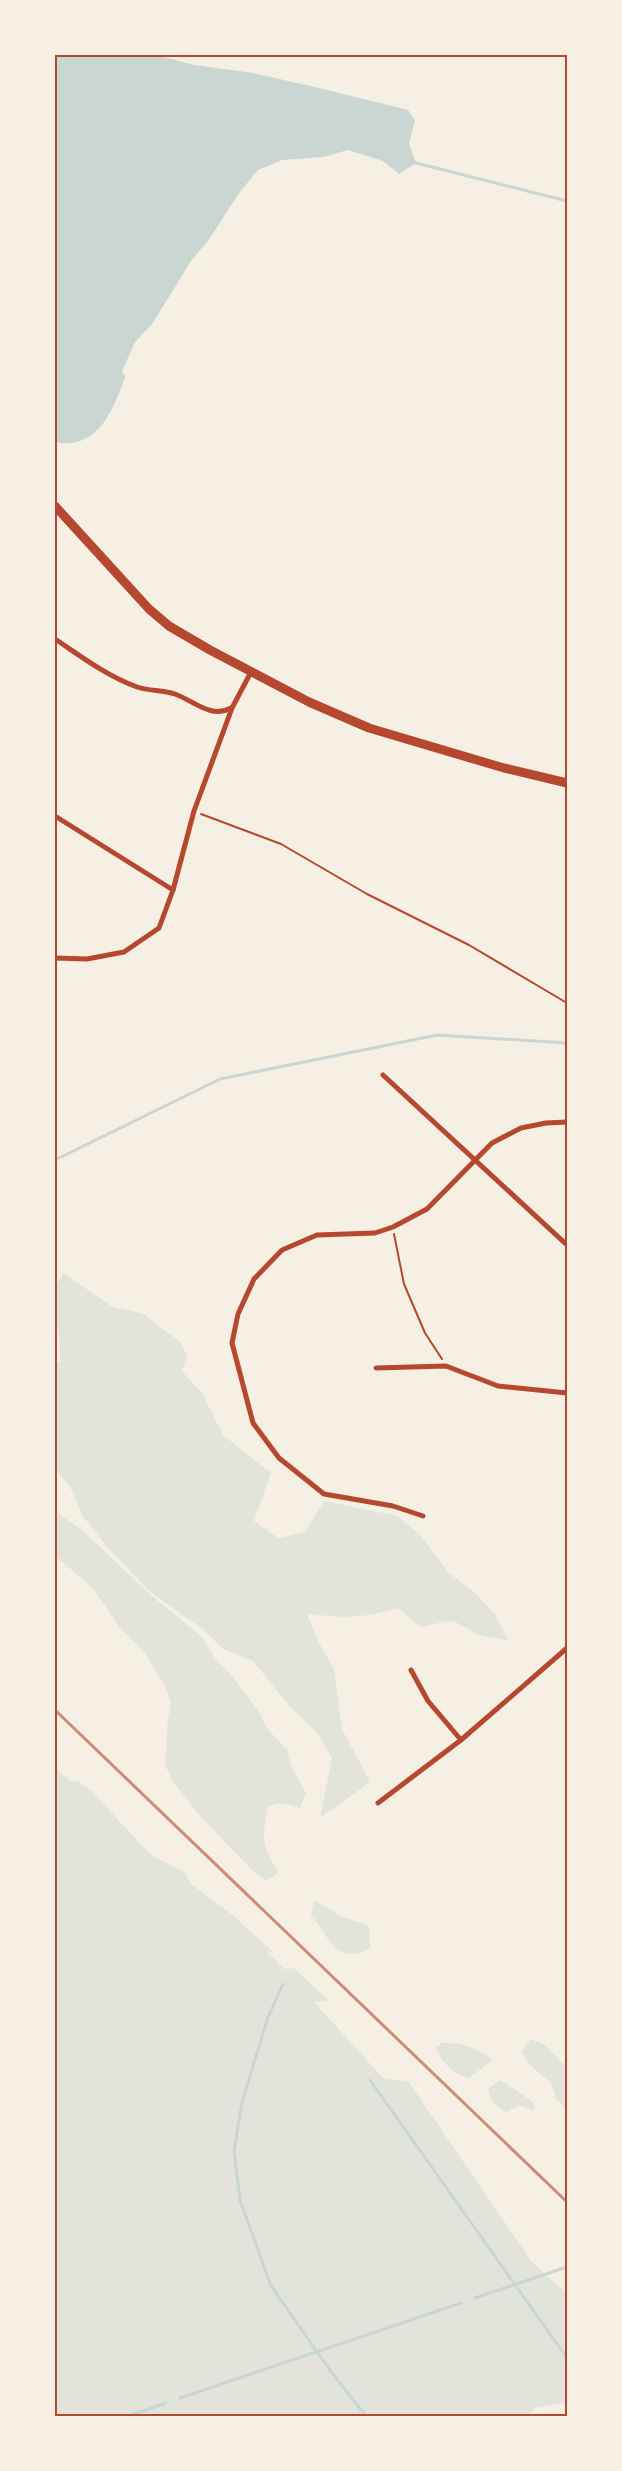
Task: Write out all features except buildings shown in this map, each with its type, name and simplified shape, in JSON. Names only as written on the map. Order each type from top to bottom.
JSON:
[{"type":"main road","points":[[55,506],[149,609],[169,626],[251,672],[309,702],[369,728],[504,768],[567,783]]},
{"type":"street","points":[[55,639],[100,671],[139,687],[174,694],[211,712],[224,712],[232,708]]},
{"type":"street","points":[[55,958],[87,959],[124,952],[159,928],[173,890],[194,811],[232,708],[251,672]]},
{"type":"street","points":[[55,816],[173,890]]},
{"type":"street","points":[[383,1075],[567,1245]]},
{"type":"street","points":[[423,1516],[393,1506],[324,1494],[278,1458],[253,1423],[232,1343],[238,1314],[254,1279],[282,1250],[318,1235],[375,1233],[393,1227],[427,1209],[492,1143],[521,1128],[546,1123],[567,1122]]},
{"type":"street","points":[[376,1368],[446,1366],[498,1386],[567,1393]]},
{"type":"street","points":[[378,1803],[461,1740],[567,1648]]},
{"type":"street","points":[[411,1670],[428,1701],[461,1740]]},
{"type":"path","points":[[194,811],[281,844],[367,894],[469,945],[567,1003]]},
{"type":"path","points":[[393,1227],[404,1284],[425,1332],[446,1366]]},
{"type":"shaded area","points":[[55,55],[157,55],[194,65],[253,73],[408,110],[415,120],[409,144],[416,163],[399,174],[383,161],[348,150],[323,157],[282,160],[258,170],[239,193],[210,238],[191,261],[152,324],[135,342],[122,371],[125,377],[106,419],[91,435],[70,443],[55,441]]},
{"type":"shaded area","points":[[63,1273],[113,1307],[144,1314],[181,1343],[187,1356],[182,1371],[202,1393],[223,1435],[271,1473],[254,1521],[278,1538],[305,1532],[324,1501],[398,1516],[421,1536],[449,1573],[473,1591],[494,1613],[509,1641],[479,1635],[452,1620],[421,1627],[398,1608],[353,1617],[307,1614],[318,1641],[334,1669],[342,1729],[370,1782],[320,1818],[332,1758],[316,1731],[292,1709],[253,1661],[223,1649],[201,1628],[151,1592],[107,1547],[82,1515],[70,1487],[55,1469],[55,1362],[60,1362],[59,1331],[55,1320],[55,1287]]},
{"type":"shaded area","points":[[55,1511],[82,1530],[152,1596],[201,1636],[217,1661],[229,1672],[259,1712],[266,1727],[287,1750],[291,1766],[306,1793],[300,1808],[283,1803],[268,1806],[264,1841],[269,1856],[279,1873],[266,1881],[254,1872],[200,1816],[172,1780],[165,1765],[168,1718],[171,1703],[166,1688],[143,1650],[120,1628],[93,1588],[55,1556]]},
{"type":"shaded area","points":[[55,1768],[70,1781],[79,1782],[91,1790],[145,1849],[157,1858],[184,1872],[192,1885],[229,1912],[274,1953],[266,1951],[284,1969],[294,1968],[328,2000],[314,2002],[384,2079],[408,2081],[532,2262],[567,2294],[567,2400],[564,2403],[535,2408],[528,2416],[55,2416]]},
{"type":"shaded area","points":[[314,1900],[341,1916],[369,1926],[370,1949],[348,1954],[334,1947],[311,1916]]},
{"type":"shaded area","points":[[531,2039],[545,2045],[567,2068],[567,2110],[556,2099],[552,2084],[529,2064],[521,2051]]},
{"type":"shaded area","points":[[442,2043],[469,2047],[482,2052],[493,2060],[469,2078],[464,2077],[453,2071],[441,2057],[436,2047]]},
{"type":"shaded area","points":[[500,2080],[532,2101],[535,2108],[533,2111],[519,2105],[507,2113],[497,2106],[490,2097],[488,2089]]},
{"type":"waterway","points":[[412,162],[567,201]]},
{"type":"waterway","points":[[55,1160],[220,1079],[437,1035],[567,1043]]},
{"type":"waterway","points":[[283,1984],[268,2017],[242,2102],[234,2151],[240,2200],[271,2286],[332,2373],[366,2416]]},
{"type":"waterway","points":[[370,2080],[567,2358]]},
{"type":"waterway","points":[[475,2298],[567,2267]]},
{"type":"waterway","points":[[180,2398],[461,2303]]},
{"type":"waterway","points":[[129,2416],[166,2403]]},
{"type":"railway","points":[[55,1710],[567,2202]]}]
